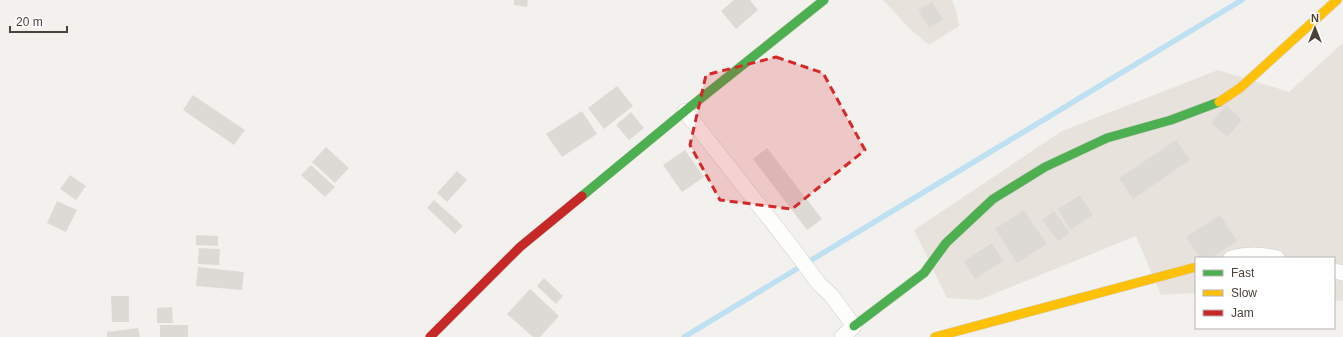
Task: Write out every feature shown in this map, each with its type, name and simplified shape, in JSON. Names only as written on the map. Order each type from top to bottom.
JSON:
[{"type":"street","points":[[430,337],[520,247],[685,111],[824,0]]},
{"type":"street","points":[[842,337],[854,326],[924,273],[946,243],[993,199],[1045,167],[1107,138],[1170,120],[1218,102],[1240,88],[1337,0]]},
{"type":"street","points":[[685,111],[819,284],[831,295],[854,326]]},
{"type":"street","points":[[1236,257],[1262,254],[1273,257]]},
{"type":"street","points":[[935,337],[1195,267]]},
{"type":"highlighted area","points":[[776,57],[823,73],[865,150],[792,209],[720,200],[690,145],[706,75]]},
{"type":"shaded area","points":[[883,0],[952,0],[956,10],[959,26],[929,45],[910,29]]},
{"type":"shaded area","points":[[1343,43],[1343,301],[1335,300],[1335,257],[1195,257],[1195,293],[1161,295],[1136,236],[979,300],[947,298],[914,230],[1062,131],[1218,70],[1289,92]]},
{"type":"building","points":[[514,0],[528,0],[527,7],[514,5]]},
{"type":"building","points":[[734,0],[750,0],[758,10],[736,29],[721,11]]},
{"type":"building","points":[[932,2],[943,19],[929,28],[918,10]]},
{"type":"building","points":[[617,86],[633,106],[604,129],[588,108]]},
{"type":"building","points":[[193,95],[245,130],[234,145],[183,110]]},
{"type":"building","points":[[1226,105],[1242,120],[1227,137],[1211,123]]},
{"type":"building","points":[[582,111],[597,134],[562,157],[546,134]]},
{"type":"building","points":[[631,112],[644,128],[629,140],[616,125]]},
{"type":"building","points":[[1176,140],[1190,160],[1133,199],[1119,178]]},
{"type":"building","points":[[326,147],[349,168],[335,183],[312,162]]},
{"type":"building","points":[[767,148],[822,219],[807,230],[753,159]]},
{"type":"building","points":[[685,150],[704,177],[682,192],[663,165]]},
{"type":"building","points":[[311,165],[335,187],[325,197],[301,175]]},
{"type":"building","points":[[457,171],[467,180],[447,202],[437,193]]},
{"type":"building","points":[[70,175],[86,186],[76,200],[60,189]]},
{"type":"building","points":[[1080,195],[1093,215],[1070,230],[1058,209]]},
{"type":"building","points":[[434,200],[463,226],[455,234],[427,208]]},
{"type":"building","points":[[57,201],[77,210],[66,232],[47,223]]},
{"type":"building","points":[[1024,210],[1047,244],[1017,263],[995,229]]},
{"type":"building","points":[[1054,211],[1070,233],[1058,241],[1042,220]]},
{"type":"building","points":[[1220,215],[1237,241],[1213,257],[1199,257],[1186,237]]},
{"type":"building","points":[[196,235],[218,236],[218,246],[196,245]]},
{"type":"building","points":[[992,243],[1003,261],[975,279],[964,261]]},
{"type":"building","points":[[199,248],[220,249],[219,265],[198,264]]},
{"type":"building","points":[[198,267],[244,272],[242,290],[196,286]]},
{"type":"building","points":[[544,278],[563,296],[556,304],[537,286]]},
{"type":"building","points":[[530,289],[559,316],[540,337],[533,337],[507,314]]},
{"type":"building","points":[[111,296],[129,296],[129,322],[112,322]]},
{"type":"building","points":[[172,307],[173,323],[157,323],[157,308]]},
{"type":"building","points":[[160,325],[188,325],[188,337],[160,337]]},
{"type":"building","points":[[138,328],[140,337],[107,337],[107,332]]},
{"type":"waterway","points":[[684,337],[1242,0]]},
{"type":"traffic: fast","points":[[582,196],[685,111],[824,0]]},
{"type":"traffic: fast","points":[[854,326],[924,273],[946,243],[993,199],[1045,167],[1107,138],[1171,120],[1219,102]]},
{"type":"traffic: slow","points":[[1219,102],[1240,88],[1337,0]]},
{"type":"traffic: slow","points":[[935,337],[1195,267]]},
{"type":"traffic: jam","points":[[430,337],[520,247],[582,196]]}]
